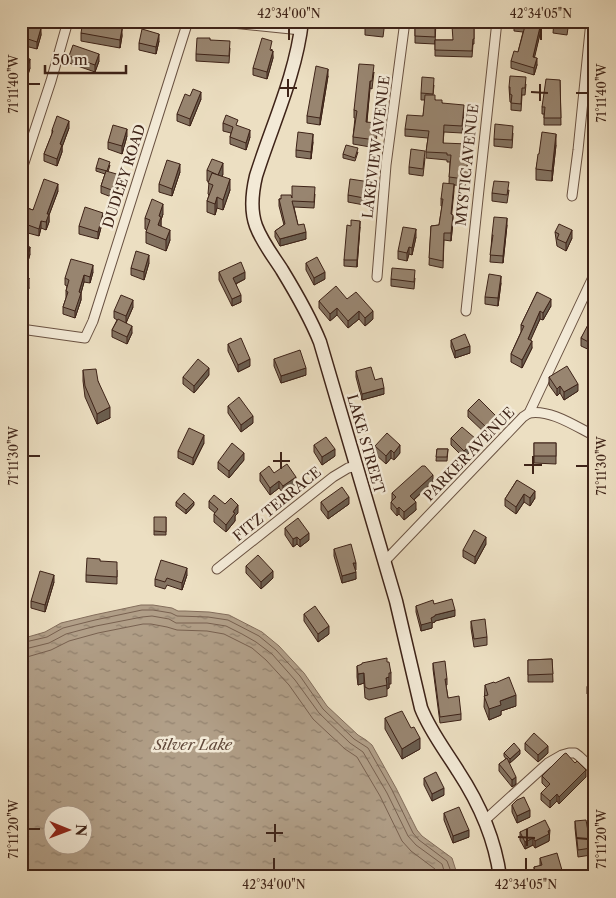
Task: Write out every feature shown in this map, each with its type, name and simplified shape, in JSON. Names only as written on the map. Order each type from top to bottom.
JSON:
[{"type":"street","points":[[21,172],[52,81],[68,21]]},
{"type":"street","name":"DUDLEY ROAD","points":[[21,329],[86,338],[188,21]]},
{"type":"street","points":[[213,21],[302,26]]},
{"type":"street","name":"LAKEVIEW AVENUE","points":[[376,277],[386,165],[404,21]]},
{"type":"street","name":"MYSTIC AVENUE","points":[[466,311],[497,21]]},
{"type":"street","points":[[572,196],[591,21]]},
{"type":"street","name":"LAKE STREET","points":[[302,26],[290,76],[256,176],[252,202],[253,214],[260,236],[294,290],[315,330],[385,561],[400,615],[416,691],[423,714],[468,788],[484,821],[495,852],[500,877]]},
{"type":"street","name":"PARKER AVENUE","points":[[385,561],[523,417],[529,413],[595,273]]},
{"type":"street","points":[[529,413],[544,412],[595,436]]},
{"type":"street","name":"FITZ TERRACE","points":[[217,569],[333,477],[348,468],[357,466]]},
{"type":"street","points":[[484,821],[548,763],[562,755],[569,753],[579,756],[595,771]]},
{"type":"water","name":"Silver Lake","points":[[141,605],[153,605],[172,608],[178,611],[229,615],[262,632],[279,646],[304,673],[327,706],[358,735],[372,745],[417,830],[422,836],[452,858],[458,877],[21,877],[21,639],[45,632],[61,623]]},
{"type":"building","points":[[27,21],[40,21],[38,27],[41,28],[37,42],[25,38],[29,26],[25,25]]},
{"type":"building","points":[[83,21],[121,21],[120,40],[81,33]]},
{"type":"building","points":[[365,21],[384,21],[383,26],[365,24]]},
{"type":"building","points":[[419,21],[435,21],[435,37],[415,36],[415,22],[419,23]]},
{"type":"building","points":[[514,21],[529,21],[528,25],[540,27],[533,57],[537,58],[534,68],[511,61],[514,51],[518,52],[525,26],[514,24]]},
{"type":"building","points":[[554,21],[568,21],[567,28],[553,26]]},
{"type":"building","points":[[474,25],[472,51],[435,50],[435,40],[453,40],[452,26]]},
{"type":"building","points":[[142,29],[159,34],[156,47],[139,43]]},
{"type":"building","points":[[197,38],[230,41],[229,56],[196,54]]},
{"type":"building","points":[[262,38],[272,41],[270,50],[273,51],[267,72],[253,68]]},
{"type":"building","points":[[73,45],[99,54],[95,65],[69,56]]},
{"type":"building","points":[[21,56],[30,59],[24,78],[21,78]]},
{"type":"building","points":[[359,64],[374,65],[372,81],[370,81],[366,122],[377,123],[376,140],[353,137],[357,111],[354,110]]},
{"type":"building","points":[[316,66],[328,69],[320,118],[307,116]]},
{"type":"building","points":[[510,76],[526,77],[525,88],[522,88],[521,104],[511,103]]},
{"type":"building","points":[[422,77],[434,78],[433,94],[421,93]]},
{"type":"building","points":[[546,79],[560,80],[561,118],[544,118],[545,107],[542,107]]},
{"type":"building","points":[[193,89],[201,92],[190,119],[177,114],[185,94],[190,96]]},
{"type":"building","points":[[425,95],[435,95],[435,100],[442,100],[442,103],[464,105],[462,126],[444,125],[443,143],[468,144],[467,167],[469,168],[468,176],[465,179],[449,177],[451,155],[447,155],[447,153],[426,152],[429,131],[405,129],[407,115],[423,116]]},
{"type":"building","points":[[226,115],[238,120],[236,125],[250,130],[246,143],[230,137],[233,127],[223,123]]},
{"type":"building","points":[[57,116],[69,121],[60,144],[62,145],[57,159],[44,154]]},
{"type":"building","points":[[495,124],[513,126],[512,140],[494,139]]},
{"type":"building","points":[[113,125],[127,129],[122,146],[108,142]]},
{"type":"building","points":[[298,132],[313,134],[311,152],[296,150]]},
{"type":"building","points":[[542,132],[556,134],[552,171],[536,169]]},
{"type":"building","points":[[346,145],[358,148],[355,158],[343,154]]},
{"type":"building","points":[[411,149],[425,151],[423,169],[409,167]]},
{"type":"building","points":[[99,158],[110,162],[107,171],[96,168]]},
{"type":"building","points":[[212,159],[223,163],[218,175],[207,170]]},
{"type":"building","points":[[167,160],[180,164],[172,189],[159,184]]},
{"type":"building","points":[[595,163],[595,193],[591,193]]},
{"type":"building","points":[[106,171],[120,175],[114,191],[101,186]]},
{"type":"building","points":[[212,173],[230,179],[223,200],[217,197],[215,204],[207,201],[213,185],[208,183]]},
{"type":"building","points":[[44,179],[58,184],[46,222],[41,221],[39,229],[23,221],[21,206],[33,210]]},
{"type":"building","points":[[350,179],[370,182],[369,196],[364,195],[364,198],[348,195]]},
{"type":"building","points":[[494,181],[509,182],[507,195],[492,193]]},
{"type":"building","points":[[443,183],[454,184],[451,233],[444,233],[443,261],[429,258],[431,226],[439,225],[443,199],[441,199]]},
{"type":"building","points":[[292,186],[315,187],[314,202],[292,201],[298,225],[304,224],[306,232],[280,239],[275,231],[285,224],[279,199],[281,199],[281,195],[291,195],[292,198]]},
{"type":"building","points":[[152,199],[163,204],[158,225],[170,230],[166,240],[146,232],[150,220],[145,218]]},
{"type":"building","points":[[85,207],[103,213],[98,232],[79,226]]},
{"type":"building","points":[[494,217],[507,218],[503,256],[490,255]]},
{"type":"building","points":[[351,220],[360,221],[357,260],[344,260],[347,225],[351,226]]},
{"type":"building","points":[[559,224],[572,230],[566,243],[557,239],[559,234],[555,232]]},
{"type":"building","points":[[403,227],[416,229],[412,248],[409,247],[407,253],[398,251]]},
{"type":"building","points":[[21,244],[30,247],[27,258],[21,256]]},
{"type":"building","points":[[136,251],[149,255],[144,272],[131,268]]},
{"type":"building","points":[[317,257],[325,272],[314,278],[306,263]]},
{"type":"building","points":[[71,259],[93,265],[90,277],[84,275],[75,311],[63,307],[68,292],[66,291],[69,280],[65,278]]},
{"type":"building","points":[[241,262],[245,272],[233,278],[241,295],[232,299],[219,272]]},
{"type":"building","points":[[392,268],[415,270],[414,282],[391,279]]},
{"type":"building","points":[[489,274],[501,276],[498,298],[485,297]]},
{"type":"building","points":[[21,275],[29,278],[24,292],[21,291]]},
{"type":"building","points":[[336,286],[347,299],[356,292],[373,311],[365,318],[359,311],[348,321],[337,308],[330,314],[319,301]]},
{"type":"building","points":[[537,292],[551,299],[543,313],[540,311],[528,339],[532,341],[522,360],[511,354],[524,326],[521,325]]},
{"type":"building","points":[[121,295],[133,300],[126,316],[114,311]]},
{"type":"building","points":[[593,315],[595,316],[594,345],[581,338]]},
{"type":"building","points":[[118,319],[132,326],[127,337],[112,330]]},
{"type":"building","points":[[465,334],[470,346],[455,351],[451,340]]},
{"type":"building","points":[[241,338],[250,359],[238,365],[228,344]]},
{"type":"building","points":[[300,350],[306,368],[281,376],[274,359]]},
{"type":"building","points":[[198,359],[209,368],[194,386],[183,377]]},
{"type":"building","points":[[567,366],[578,384],[564,392],[560,386],[557,389],[549,377]]},
{"type":"building","points":[[371,367],[375,380],[382,378],[384,388],[362,394],[356,371]]},
{"type":"building","points":[[96,369],[98,381],[110,407],[97,414],[85,386],[83,370]]},
{"type":"building","points":[[239,397],[253,416],[241,425],[228,406]]},
{"type":"building","points":[[479,399],[496,416],[486,427],[468,410]]},
{"type":"building","points":[[462,427],[476,439],[464,451],[451,438]]},
{"type":"building","points":[[189,428],[204,435],[193,458],[178,451]]},
{"type":"building","points":[[387,433],[400,445],[394,453],[391,450],[386,456],[375,446]]},
{"type":"building","points":[[326,437],[335,449],[322,457],[314,445]]},
{"type":"building","points":[[232,443],[244,453],[229,471],[218,462]]},
{"type":"building","points":[[534,443],[556,443],[556,456],[534,456]]},
{"type":"building","points":[[437,449],[448,449],[447,457],[436,457]]},
{"type":"building","points":[[287,464],[296,477],[283,486],[279,481],[270,488],[260,473],[269,466],[274,473]]},
{"type":"building","points":[[422,466],[425,466],[433,475],[410,496],[416,502],[404,512],[399,507],[397,509],[391,502],[396,497],[392,493]]},
{"type":"building","points":[[517,480],[535,491],[530,498],[524,494],[516,507],[505,499]]},
{"type":"building","points":[[342,487],[349,497],[328,512],[321,502]]},
{"type":"building","points":[[184,493],[194,502],[186,510],[176,502]]},
{"type":"building","points":[[214,495],[225,504],[231,498],[238,505],[233,512],[235,513],[226,525],[214,514],[218,509],[209,501]]},
{"type":"building","points":[[154,517],[166,517],[166,532],[154,531]]},
{"type":"building","points":[[298,518],[309,533],[300,540],[297,537],[293,539],[285,528]]},
{"type":"building","points":[[474,530],[486,537],[475,557],[463,550]]},
{"type":"building","points":[[351,544],[356,563],[353,563],[356,572],[342,576],[334,549]]},
{"type":"building","points":[[258,555],[273,571],[261,582],[246,566]]},
{"type":"building","points":[[87,558],[117,562],[117,577],[86,575]]},
{"type":"building","points":[[161,560],[187,568],[182,583],[167,578],[165,582],[155,579]]},
{"type":"building","points":[[40,571],[54,575],[45,605],[31,601]]},
{"type":"building","points":[[452,599],[455,610],[435,615],[431,618],[432,622],[421,625],[416,606],[433,600],[434,604]]},
{"type":"building","points":[[315,606],[329,626],[318,634],[304,614]]},
{"type":"building","points":[[485,619],[487,637],[474,639],[471,621]]},
{"type":"building","points":[[387,658],[391,673],[386,678],[387,685],[369,689],[365,687],[364,673],[358,674],[357,666],[362,663]]},
{"type":"building","points":[[552,659],[553,674],[528,675],[528,660]]},
{"type":"building","points":[[445,661],[448,698],[459,696],[461,714],[440,717],[433,663]]},
{"type":"building","points":[[595,675],[595,691],[587,687]]},
{"type":"building","points":[[509,677],[516,695],[500,701],[501,705],[489,709],[484,696],[488,695],[485,685]]},
{"type":"building","points":[[402,711],[411,728],[414,727],[420,738],[402,749],[385,718]]},
{"type":"building","points":[[534,733],[548,746],[538,755],[525,743]]},
{"type":"building","points":[[514,743],[520,750],[510,759],[504,753]]},
{"type":"building","points":[[566,753],[575,763],[577,761],[586,770],[559,797],[557,794],[550,801],[541,793],[550,784],[542,776]]},
{"type":"building","points":[[507,758],[516,777],[512,780],[499,764]]},
{"type":"building","points":[[436,772],[444,788],[432,794],[424,778]]},
{"type":"building","points":[[524,797],[530,810],[517,816],[512,805]]},
{"type":"building","points":[[459,807],[469,830],[453,836],[444,813]]},
{"type":"building","points":[[545,820],[550,830],[548,831],[549,834],[535,841],[533,838],[525,842],[520,832]]},
{"type":"building","points":[[586,820],[591,848],[578,850],[575,821]]},
{"type":"building","points":[[557,853],[564,877],[534,877],[536,875],[534,867],[542,865],[540,858]]}]
